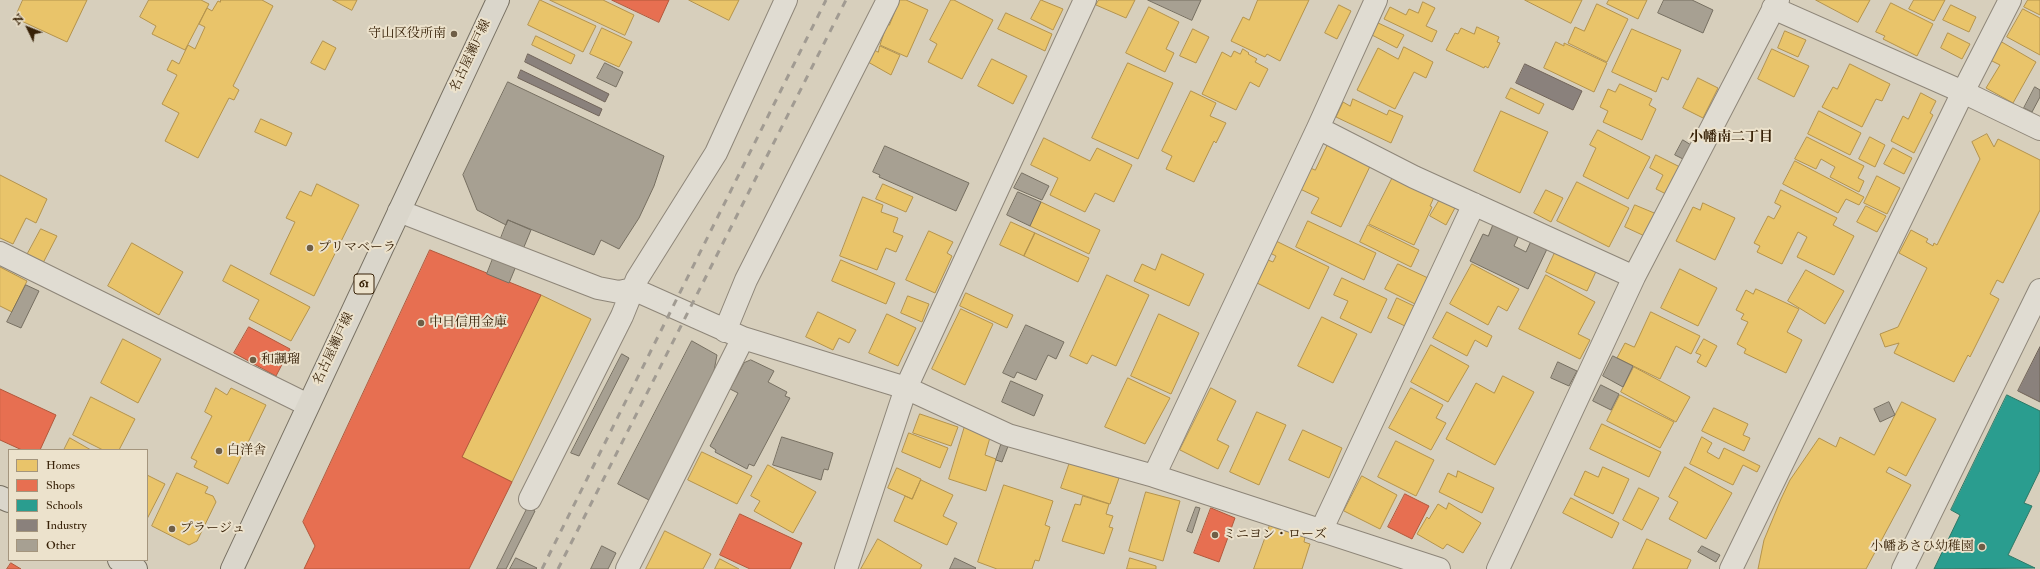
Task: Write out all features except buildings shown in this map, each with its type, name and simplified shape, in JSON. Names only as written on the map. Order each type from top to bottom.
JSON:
[{"type":"main road","name":"名古屋瀬戸線","points":[[232,569],[498,0]]},
{"type":"main road","points":[[121,561],[136,569]]},
{"type":"street","points":[[530,499],[622,316],[637,279],[716,153],[786,0]]},
{"type":"street","points":[[627,569],[734,335],[746,280],[888,0]]},
{"type":"street","points":[[846,569],[906,388],[1085,0]]},
{"type":"street","points":[[1154,476],[1318,128],[1376,0]]},
{"type":"street","points":[[1731,569],[1963,92],[2010,0]]},
{"type":"street","points":[[1498,569],[1634,277],[1776,4],[2040,129]]},
{"type":"street","points":[[1318,128],[1414,177],[1634,277]]},
{"type":"street","points":[[1321,531],[1474,204]]},
{"type":"street","points":[[399,211],[598,288],[619,292],[633,289],[734,335],[906,388],[1008,435],[1154,476],[1439,569]]},
{"type":"street","points":[[0,254],[308,405]]},
{"type":"street","points":[[1903,569],[2040,290]]},
{"type":"railway","points":[[542,569],[826,0]]},
{"type":"railway","points":[[558,569],[846,0]]},
{"type":"place","name":"守山区役所南","points":[[454,34]]},
{"type":"place","name":"プリマベーラ","points":[[310,248]]},
{"type":"place","name":"中日信用金庫","points":[[421,323]]},
{"type":"place","name":"和諷瑠","points":[[253,360]]},
{"type":"place","name":"白洋舎","points":[[219,451]]},
{"type":"place","name":"プラージュ","points":[[172,529]]},
{"type":"place","name":"ミニヨン・ローズ","points":[[1215,535]]},
{"type":"place","name":"小幡あさひ幼稚園","points":[[1982,547]]},
{"type":"district","name":"小幡南二丁目","points":[[1731,138]]}]
